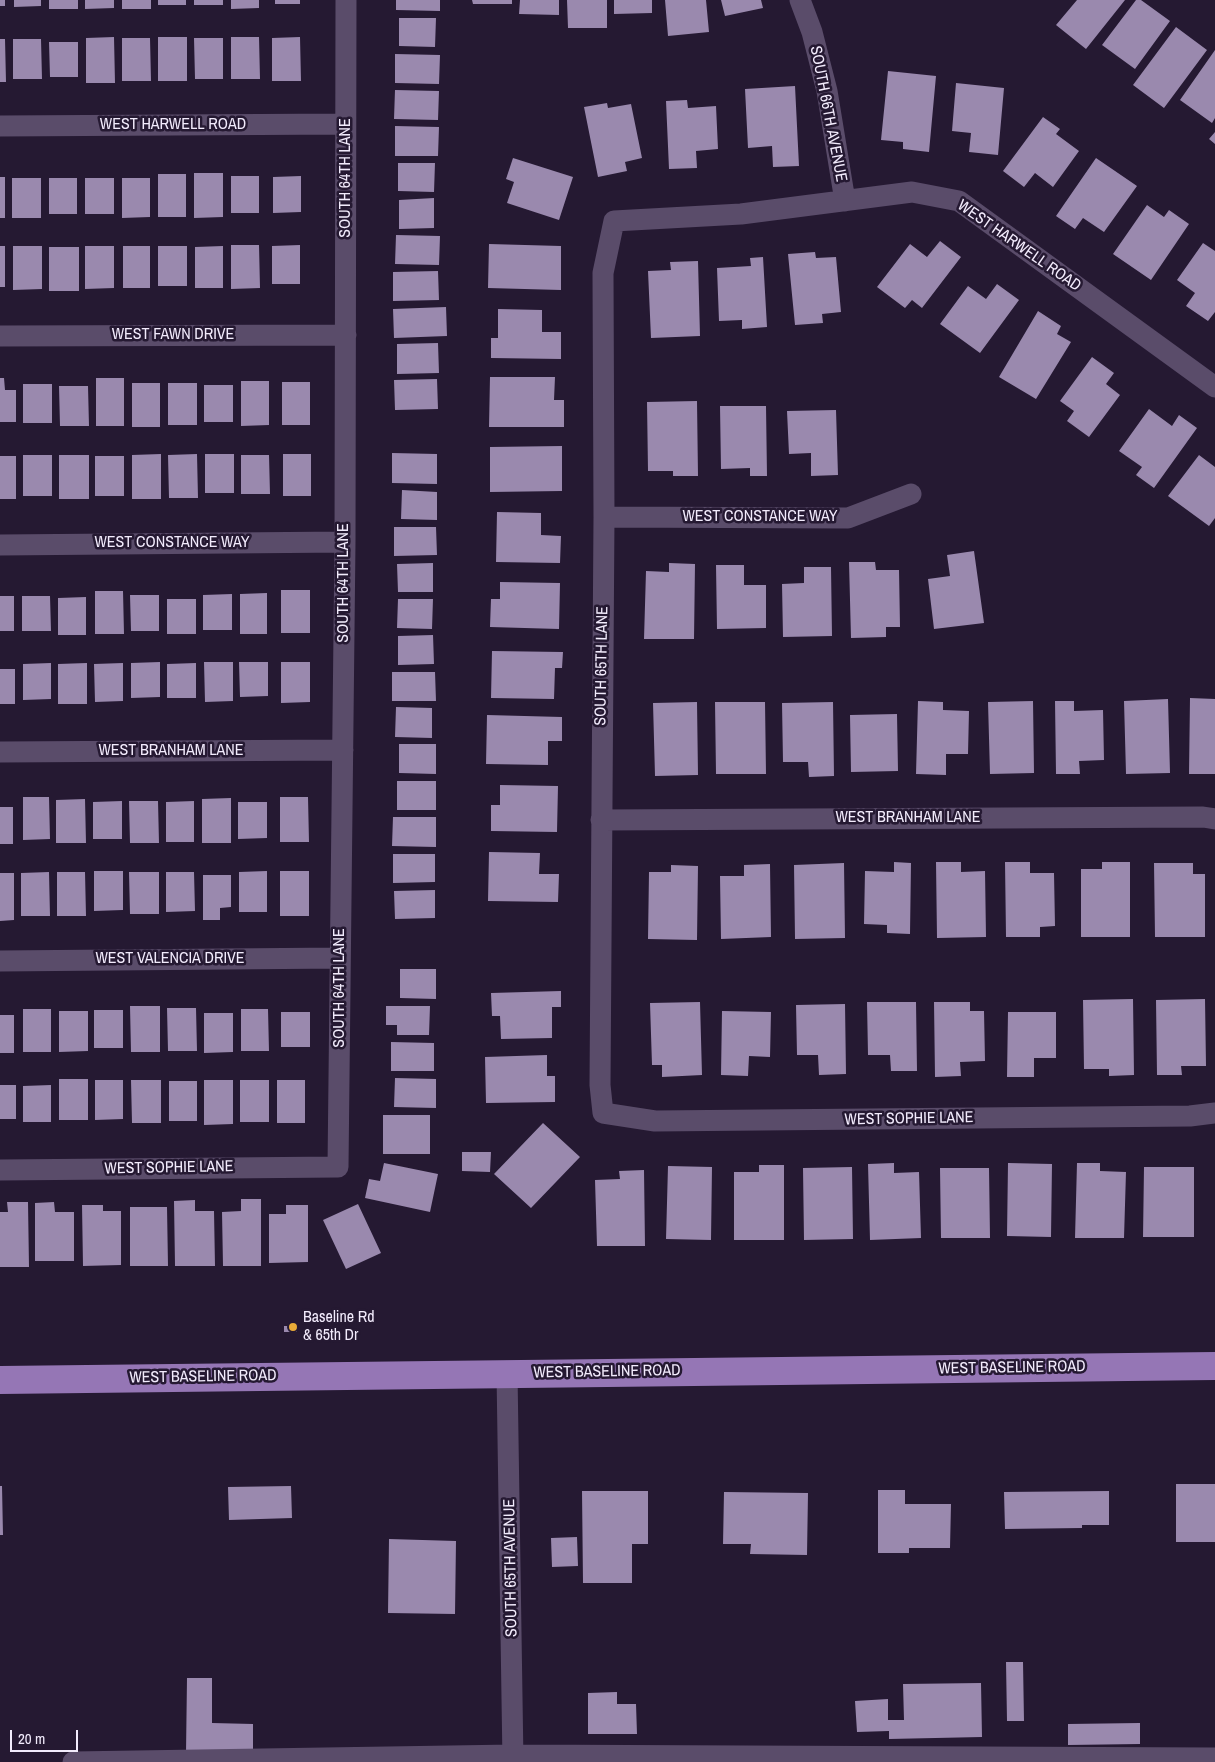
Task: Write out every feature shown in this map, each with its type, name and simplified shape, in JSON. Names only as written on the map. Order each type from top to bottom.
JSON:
[{"type":"main road","name":"WEST BASELINE ROAD","points":[[0,1380],[1215,1366]]},
{"type":"street","name":"SOUTH 64TH LANE","points":[[338,1167],[345,542],[346,0]]},
{"type":"street","name":"SOUTH 66TH AVENUE","points":[[800,0],[812,32],[827,91],[845,201]]},
{"type":"street","name":"WEST HARWELL ROAD","points":[[0,126],[345,124]]},
{"type":"street","name":"WEST HARWELL ROAD","points":[[614,221],[741,214],[912,192],[959,201],[1215,387]]},
{"type":"street","name":"SOUTH 65TH LANE","points":[[603,1113],[600,1084],[604,517],[603,273],[614,221]]},
{"type":"street","name":"WEST FAWN DRIVE","points":[[0,336],[346,335]]},
{"type":"street","name":"WEST CONSTANCE WAY","points":[[604,517],[848,518],[912,494]]},
{"type":"street","name":"WEST CONSTANCE WAY","points":[[0,545],[345,542]]},
{"type":"street","name":"WEST BRANHAM LANE","points":[[0,752],[343,750]]},
{"type":"street","name":"WEST BRANHAM LANE","points":[[601,820],[1193,817],[1215,819]]},
{"type":"street","name":"WEST VALENCIA DRIVE","points":[[0,961],[340,958]]},
{"type":"street","name":"WEST SOPHIE LANE","points":[[603,1113],[655,1121],[1190,1116],[1215,1113]]},
{"type":"street","name":"WEST SOPHIE LANE","points":[[0,1170],[338,1167]]},
{"type":"street","name":"SOUTH 65TH AVENUE","points":[[507,1373],[513,1759]]},
{"type":"street","points":[[73,1762],[1215,1758]]},
{"type":"building","points":[[0,0],[5,0],[5,6],[0,6]]},
{"type":"building","points":[[14,0],[41,0],[41,6],[14,7]]},
{"type":"building","points":[[49,0],[78,0],[78,9],[49,9]]},
{"type":"building","points":[[85,0],[114,0],[114,8],[85,9]]},
{"type":"building","points":[[122,0],[151,0],[151,9],[122,9]]},
{"type":"building","points":[[158,0],[186,0],[186,5],[158,5]]},
{"type":"building","points":[[194,0],[223,0],[223,5],[194,5]]},
{"type":"building","points":[[231,0],[259,0],[259,8],[231,9]]},
{"type":"building","points":[[275,0],[300,0],[300,4],[275,4]]},
{"type":"building","points":[[396,0],[440,0],[440,11],[396,10]]},
{"type":"building","points":[[472,0],[512,0],[512,4],[473,4]]},
{"type":"building","points":[[520,0],[559,0],[559,15],[519,14]]},
{"type":"building","points":[[567,0],[607,0],[607,28],[568,28]]},
{"type":"building","points":[[614,0],[652,0],[652,13],[614,14]]},
{"type":"building","points":[[665,0],[706,0],[709,32],[668,36]]},
{"type":"building","points":[[721,0],[761,0],[763,8],[725,16]]},
{"type":"building","points":[[1077,0],[1125,0],[1086,49],[1056,25]]},
{"type":"building","points":[[1136,0],[1141,0],[1170,21],[1135,69],[1102,45]]},
{"type":"building","points":[[399,18],[436,18],[435,47],[399,46]]},
{"type":"building","points":[[1176,27],[1207,50],[1164,108],[1133,85]]},
{"type":"building","points":[[114,37],[115,83],[86,83],[86,38]]},
{"type":"building","points":[[158,37],[187,37],[187,81],[158,81]]},
{"type":"building","points":[[231,37],[259,37],[260,79],[231,79]]},
{"type":"building","points":[[300,37],[301,81],[272,81],[272,38]]},
{"type":"building","points":[[122,38],[150,38],[151,81],[122,81]]},
{"type":"building","points":[[194,38],[223,38],[223,79],[195,79]]},
{"type":"building","points":[[0,39],[5,39],[6,82],[0,82]]},
{"type":"building","points":[[13,39],[41,39],[42,79],[13,79]]},
{"type":"building","points":[[49,42],[78,42],[78,77],[50,77]]},
{"type":"building","points":[[1215,50],[1215,118],[1212,123],[1180,100]]},
{"type":"building","points":[[395,54],[440,55],[439,84],[395,83]]},
{"type":"building","points":[[888,71],[936,76],[929,152],[903,149],[903,142],[881,140]]},
{"type":"building","points":[[956,83],[1004,88],[998,155],[969,152],[971,133],[952,131]]},
{"type":"building","points":[[795,86],[799,166],[773,167],[772,146],[748,148],[745,89]]},
{"type":"building","points":[[395,90],[439,91],[438,120],[394,119]]},
{"type":"building","points":[[687,100],[688,108],[716,106],[718,149],[696,151],[697,168],[669,169],[666,101]]},
{"type":"building","points":[[607,103],[608,108],[631,104],[642,158],[625,162],[627,171],[598,177],[584,107]]},
{"type":"building","points":[[1043,117],[1060,129],[1056,134],[1079,151],[1053,187],[1035,173],[1024,187],[1003,171]]},
{"type":"building","points":[[395,126],[439,127],[438,156],[395,156]]},
{"type":"building","points":[[1215,132],[1215,144],[1209,139]]},
{"type":"building","points":[[513,158],[573,177],[559,220],[507,203],[514,182],[506,179]]},
{"type":"building","points":[[1096,158],[1137,186],[1104,232],[1083,218],[1075,229],[1056,216]]},
{"type":"building","points":[[398,163],[435,163],[434,192],[398,191]]},
{"type":"building","points":[[194,173],[223,173],[223,217],[194,218]]},
{"type":"building","points":[[158,174],[186,174],[186,217],[158,217]]},
{"type":"building","points":[[231,176],[259,176],[259,213],[231,213]]},
{"type":"building","points":[[301,176],[301,212],[273,213],[273,177]]},
{"type":"building","points":[[0,177],[5,177],[5,218],[0,218]]},
{"type":"building","points":[[12,178],[41,178],[41,218],[12,218]]},
{"type":"building","points":[[49,178],[77,178],[77,214],[49,214]]},
{"type":"building","points":[[85,178],[114,178],[114,214],[85,214]]},
{"type":"building","points":[[122,178],[150,178],[150,217],[122,218]]},
{"type":"building","points":[[434,198],[434,228],[399,229],[399,200]]},
{"type":"building","points":[[1147,205],[1164,217],[1169,210],[1189,224],[1151,280],[1113,254]]},
{"type":"building","points":[[396,235],[440,236],[439,265],[395,264]]},
{"type":"building","points":[[940,241],[961,257],[922,308],[912,300],[905,308],[877,287],[910,244],[927,257]]},
{"type":"building","points":[[1203,243],[1215,251],[1215,312],[1208,321],[1186,306],[1195,293],[1177,280]]},
{"type":"building","points":[[489,244],[561,246],[561,290],[488,288]]},
{"type":"building","points":[[231,245],[259,245],[260,288],[231,289]]},
{"type":"building","points":[[300,245],[300,284],[272,284],[272,246]]},
{"type":"building","points":[[0,246],[5,246],[5,287],[0,287]]},
{"type":"building","points":[[13,246],[42,246],[42,289],[13,290]]},
{"type":"building","points":[[85,246],[114,246],[114,288],[85,289]]},
{"type":"building","points":[[123,246],[150,246],[150,288],[123,288]]},
{"type":"building","points":[[158,246],[187,246],[187,286],[158,286]]},
{"type":"building","points":[[223,246],[223,288],[195,288],[195,247]]},
{"type":"building","points":[[49,247],[79,247],[79,291],[49,291]]},
{"type":"building","points":[[815,252],[816,258],[836,257],[841,312],[822,314],[823,323],[795,325],[788,254]]},
{"type":"building","points":[[763,257],[767,327],[742,329],[742,320],[719,321],[717,268],[751,266],[750,258]]},
{"type":"building","points":[[698,261],[700,336],[651,338],[648,271],[671,270],[670,262]]},
{"type":"building","points":[[438,271],[439,300],[393,301],[393,272]]},
{"type":"building","points":[[997,284],[1019,300],[980,353],[940,324],[968,286],[986,299]]},
{"type":"building","points":[[446,307],[447,336],[394,338],[393,309]]},
{"type":"building","points":[[498,309],[542,310],[542,332],[561,332],[561,359],[491,358],[491,338],[498,338]]},
{"type":"building","points":[[1038,311],[1061,326],[1057,334],[1071,342],[1036,399],[999,377]]},
{"type":"building","points":[[438,343],[439,373],[397,374],[397,344]]},
{"type":"building","points":[[1092,357],[1114,373],[1106,384],[1120,395],[1089,437],[1067,421],[1074,411],[1060,401]]},
{"type":"building","points":[[490,377],[555,377],[554,400],[564,400],[564,427],[489,427]]},
{"type":"building","points":[[0,378],[4,378],[5,390],[16,390],[16,422],[0,422]]},
{"type":"building","points":[[96,378],[124,378],[124,426],[96,426]]},
{"type":"building","points":[[437,379],[438,409],[395,410],[394,380]]},
{"type":"building","points":[[241,381],[269,381],[269,425],[241,426]]},
{"type":"building","points":[[282,382],[310,382],[310,425],[282,425]]},
{"type":"building","points":[[132,383],[160,383],[160,427],[132,427]]},
{"type":"building","points":[[168,383],[197,383],[197,425],[168,425]]},
{"type":"building","points":[[23,384],[52,384],[52,423],[23,423]]},
{"type":"building","points":[[204,385],[233,385],[233,422],[204,422]]},
{"type":"building","points":[[59,386],[88,386],[89,426],[60,426]]},
{"type":"building","points":[[697,401],[698,476],[673,476],[673,471],[648,471],[647,402]]},
{"type":"building","points":[[720,406],[766,406],[767,476],[750,476],[750,468],[721,469]]},
{"type":"building","points":[[1149,409],[1172,426],[1179,415],[1197,428],[1154,488],[1136,475],[1142,467],[1119,451]]},
{"type":"building","points":[[836,410],[838,475],[811,476],[811,453],[789,454],[787,411]]},
{"type":"building","points":[[562,446],[562,491],[490,492],[490,447]]},
{"type":"building","points":[[392,453],[437,454],[437,484],[392,483]]},
{"type":"building","points":[[161,454],[161,499],[132,499],[132,455]]},
{"type":"building","points":[[197,454],[198,498],[169,498],[168,455]]},
{"type":"building","points":[[205,454],[234,454],[234,493],[205,493]]},
{"type":"building","points":[[283,454],[311,454],[311,496],[283,496]]},
{"type":"building","points":[[23,455],[52,455],[52,496],[23,496]]},
{"type":"building","points":[[59,455],[89,455],[89,499],[59,499]]},
{"type":"building","points":[[241,455],[269,455],[270,494],[241,494]]},
{"type":"building","points":[[1199,455],[1215,467],[1215,518],[1209,526],[1168,496]]},
{"type":"building","points":[[0,456],[16,456],[16,499],[0,499]]},
{"type":"building","points":[[95,456],[124,456],[124,496],[95,496]]},
{"type":"building","points":[[402,490],[437,492],[437,520],[401,519]]},
{"type":"building","points":[[497,512],[541,513],[541,535],[561,536],[560,563],[496,562]]},
{"type":"building","points":[[394,527],[436,527],[437,555],[394,556]]},
{"type":"building","points":[[974,551],[984,623],[934,629],[928,579],[950,576],[947,555]]},
{"type":"building","points":[[849,562],[875,562],[876,570],[899,570],[900,627],[886,627],[886,637],[851,638]]},
{"type":"building","points":[[433,563],[433,592],[398,592],[397,564]]},
{"type":"building","points":[[669,563],[695,564],[694,639],[644,639],[646,571],[669,572]]},
{"type":"building","points":[[716,565],[744,565],[744,585],[766,585],[766,628],[717,629]]},
{"type":"building","points":[[804,567],[831,567],[832,636],[783,637],[782,584],[804,583]]},
{"type":"building","points":[[500,582],[560,583],[559,629],[490,627],[491,599],[500,599]]},
{"type":"building","points":[[281,590],[310,590],[310,633],[281,633]]},
{"type":"building","points":[[95,591],[123,591],[124,634],[95,634]]},
{"type":"building","points":[[267,593],[267,634],[240,634],[240,594]]},
{"type":"building","points":[[232,594],[232,630],[203,630],[203,595]]},
{"type":"building","points":[[130,595],[159,595],[159,631],[131,631]]},
{"type":"building","points":[[0,596],[14,596],[14,631],[0,631]]},
{"type":"building","points":[[22,596],[50,596],[51,631],[22,631]]},
{"type":"building","points":[[86,597],[86,635],[58,635],[58,598]]},
{"type":"building","points":[[167,599],[196,599],[196,634],[167,634]]},
{"type":"building","points":[[398,599],[433,599],[432,629],[397,628]]},
{"type":"building","points":[[433,635],[434,664],[398,665],[398,636]]},
{"type":"building","points":[[492,651],[563,652],[562,668],[555,668],[554,699],[491,698]]},
{"type":"building","points":[[160,662],[160,697],[131,698],[131,663]]},
{"type":"building","points":[[204,662],[233,662],[233,701],[205,702]]},
{"type":"building","points":[[239,662],[268,662],[268,696],[240,697]]},
{"type":"building","points":[[281,662],[310,662],[310,702],[281,703]]},
{"type":"building","points":[[51,663],[51,699],[23,700],[23,664]]},
{"type":"building","points":[[87,663],[87,704],[58,704],[58,664]]},
{"type":"building","points":[[123,663],[123,701],[95,702],[94,664]]},
{"type":"building","points":[[196,663],[196,698],[167,698],[167,664]]},
{"type":"building","points":[[0,669],[15,669],[15,704],[0,704]]},
{"type":"building","points":[[392,672],[435,672],[436,701],[392,701]]},
{"type":"building","points":[[1190,698],[1215,699],[1215,774],[1189,774]]},
{"type":"building","points":[[1168,699],[1170,773],[1126,774],[1124,701]]},
{"type":"building","points":[[918,701],[943,702],[943,710],[969,711],[968,754],[946,754],[946,775],[916,774]]},
{"type":"building","points":[[1033,701],[1034,773],[990,774],[988,702]]},
{"type":"building","points":[[1055,701],[1074,701],[1074,711],[1103,710],[1104,760],[1079,761],[1080,774],[1056,774]]},
{"type":"building","points":[[697,702],[698,775],[655,776],[653,703]]},
{"type":"building","points":[[715,702],[765,702],[766,774],[716,774]]},
{"type":"building","points":[[833,702],[834,776],[809,777],[808,762],[783,762],[782,703]]},
{"type":"building","points":[[396,707],[432,708],[432,738],[395,737]]},
{"type":"building","points":[[897,714],[898,771],[851,772],[850,715]]},
{"type":"building","points":[[487,715],[562,717],[562,741],[548,741],[548,765],[486,764]]},
{"type":"building","points":[[399,744],[436,744],[436,774],[399,773]]},
{"type":"building","points":[[397,781],[436,781],[436,810],[397,810]]},
{"type":"building","points":[[500,785],[558,786],[557,832],[491,831],[491,805],[500,805]]},
{"type":"building","points":[[23,797],[49,797],[50,839],[23,840]]},
{"type":"building","points":[[280,797],[308,797],[309,842],[280,842]]},
{"type":"building","points":[[231,798],[231,843],[202,843],[202,799]]},
{"type":"building","points":[[85,799],[86,843],[56,843],[56,800]]},
{"type":"building","points":[[122,801],[122,839],[93,839],[93,802]]},
{"type":"building","points":[[129,801],[158,801],[159,843],[130,843]]},
{"type":"building","points":[[194,801],[194,842],[166,842],[166,802]]},
{"type":"building","points":[[238,802],[267,802],[267,838],[238,839]]},
{"type":"building","points":[[0,807],[13,807],[13,844],[0,844]]},
{"type":"building","points":[[393,817],[436,817],[436,847],[392,846]]},
{"type":"building","points":[[489,852],[540,853],[539,874],[559,874],[558,902],[488,901]]},
{"type":"building","points":[[393,854],[435,854],[435,882],[393,883]]},
{"type":"building","points":[[894,862],[911,863],[910,934],[887,933],[887,925],[864,924],[865,871],[894,872]]},
{"type":"building","points":[[936,862],[961,862],[961,872],[985,871],[986,937],[937,938]]},
{"type":"building","points":[[1005,862],[1030,862],[1030,873],[1054,873],[1055,926],[1040,927],[1040,937],[1006,937]]},
{"type":"building","points":[[1102,862],[1130,862],[1130,937],[1081,937],[1081,869],[1102,869]]},
{"type":"building","points":[[844,863],[845,938],[795,939],[794,865]]},
{"type":"building","points":[[1154,863],[1193,863],[1193,874],[1205,874],[1205,937],[1155,937]]},
{"type":"building","points":[[770,864],[771,937],[721,939],[720,876],[744,876],[744,865]]},
{"type":"building","points":[[671,865],[698,866],[697,940],[648,939],[649,872],[671,872]]},
{"type":"building","points":[[94,871],[123,871],[123,910],[94,911]]},
{"type":"building","points":[[267,871],[267,912],[239,912],[239,872]]},
{"type":"building","points":[[280,871],[309,871],[309,916],[280,916]]},
{"type":"building","points":[[49,872],[50,916],[21,916],[21,873]]},
{"type":"building","points":[[57,872],[85,872],[86,916],[57,916]]},
{"type":"building","points":[[129,872],[159,872],[159,914],[130,914]]},
{"type":"building","points":[[166,872],[194,872],[195,911],[166,912]]},
{"type":"building","points":[[0,873],[14,873],[14,920],[0,921]]},
{"type":"building","points":[[203,875],[231,875],[231,907],[220,908],[220,920],[203,920]]},
{"type":"building","points":[[435,890],[435,918],[395,919],[394,891]]},
{"type":"building","points":[[400,969],[436,969],[436,999],[400,998]]},
{"type":"building","points":[[561,991],[561,1007],[552,1007],[552,1038],[501,1039],[500,1016],[492,1016],[491,993]]},
{"type":"building","points":[[1133,999],[1134,1075],[1109,1076],[1109,1069],[1084,1069],[1083,1000]]},
{"type":"building","points":[[1205,999],[1206,1066],[1181,1066],[1182,1075],[1157,1075],[1156,1000]]},
{"type":"building","points":[[700,1002],[702,1075],[662,1077],[662,1065],[652,1065],[650,1003]]},
{"type":"building","points":[[867,1002],[916,1002],[917,1071],[891,1071],[890,1055],[868,1055]]},
{"type":"building","points":[[934,1002],[970,1002],[970,1011],[984,1011],[985,1061],[960,1062],[961,1076],[935,1077]]},
{"type":"building","points":[[845,1004],[846,1074],[819,1075],[818,1055],[797,1055],[796,1005]]},
{"type":"building","points":[[130,1006],[160,1006],[160,1052],[131,1052]]},
{"type":"building","points":[[386,1006],[430,1006],[429,1035],[397,1035],[397,1025],[386,1025]]},
{"type":"building","points":[[167,1008],[196,1008],[197,1051],[168,1051]]},
{"type":"building","points":[[23,1009],[51,1009],[51,1052],[23,1052]]},
{"type":"building","points":[[241,1009],[268,1009],[269,1051],[241,1051]]},
{"type":"building","points":[[94,1010],[123,1010],[123,1048],[94,1048]]},
{"type":"building","points":[[59,1011],[88,1011],[88,1051],[59,1052]]},
{"type":"building","points":[[722,1011],[771,1012],[770,1057],[749,1056],[748,1076],[721,1075]]},
{"type":"building","points":[[281,1012],[310,1012],[310,1047],[281,1047]]},
{"type":"building","points":[[1008,1012],[1056,1012],[1056,1058],[1034,1058],[1034,1077],[1007,1077]]},
{"type":"building","points":[[204,1013],[233,1013],[233,1052],[204,1053]]},
{"type":"building","points":[[0,1015],[14,1015],[14,1053],[0,1053]]},
{"type":"building","points":[[391,1042],[434,1043],[434,1071],[391,1071]]},
{"type":"building","points":[[547,1055],[547,1076],[555,1076],[555,1102],[486,1103],[485,1057]]},
{"type":"building","points":[[395,1078],[436,1079],[436,1108],[394,1107]]},
{"type":"building","points":[[59,1079],[88,1079],[88,1120],[59,1120]]},
{"type":"building","points":[[95,1080],[123,1080],[123,1119],[95,1120]]},
{"type":"building","points":[[131,1080],[161,1080],[161,1123],[132,1123]]},
{"type":"building","points":[[204,1080],[233,1080],[233,1124],[204,1125]]},
{"type":"building","points":[[240,1080],[269,1080],[269,1122],[240,1122]]},
{"type":"building","points":[[277,1080],[305,1080],[305,1123],[277,1123]]},
{"type":"building","points":[[169,1081],[197,1081],[197,1121],[169,1121]]},
{"type":"building","points":[[0,1085],[16,1085],[16,1119],[0,1119]]},
{"type":"building","points":[[51,1085],[51,1122],[23,1122],[23,1086]]},
{"type":"building","points":[[383,1115],[430,1115],[430,1154],[383,1154]]},
{"type":"building","points":[[543,1123],[580,1157],[531,1208],[494,1174]]},
{"type":"building","points":[[462,1152],[491,1152],[490,1172],[462,1171]]},
{"type":"building","points":[[384,1163],[438,1174],[430,1212],[365,1198],[369,1179],[380,1181]]},
{"type":"building","points":[[894,1163],[894,1173],[919,1172],[921,1238],[870,1240],[868,1164]]},
{"type":"building","points":[[1008,1163],[1052,1164],[1051,1237],[1007,1236]]},
{"type":"building","points":[[1077,1163],[1100,1163],[1100,1171],[1126,1172],[1124,1238],[1075,1238]]},
{"type":"building","points":[[759,1165],[784,1165],[784,1240],[734,1240],[734,1172],[759,1172]]},
{"type":"building","points":[[668,1166],[712,1167],[711,1240],[666,1239]]},
{"type":"building","points":[[852,1167],[853,1239],[804,1240],[803,1168]]},
{"type":"building","points":[[1144,1167],[1194,1167],[1194,1237],[1143,1237]]},
{"type":"building","points":[[940,1168],[989,1168],[990,1238],[941,1238]]},
{"type":"building","points":[[644,1170],[645,1246],[597,1246],[595,1180],[620,1179],[619,1171]]},
{"type":"building","points":[[241,1199],[261,1199],[261,1266],[223,1266],[222,1212],[241,1211]]},
{"type":"building","points":[[195,1200],[195,1211],[214,1211],[215,1266],[175,1266],[174,1201]]},
{"type":"building","points":[[7,1202],[28,1202],[29,1267],[0,1267],[0,1212],[8,1212]]},
{"type":"building","points":[[54,1202],[55,1212],[74,1212],[74,1261],[35,1261],[35,1203]]},
{"type":"building","points":[[358,1204],[381,1253],[346,1269],[323,1220]]},
{"type":"building","points":[[82,1205],[103,1205],[103,1211],[121,1211],[121,1265],[83,1266]]},
{"type":"building","points":[[286,1205],[308,1205],[308,1262],[269,1263],[269,1214],[286,1214]]},
{"type":"building","points":[[130,1207],[167,1207],[168,1266],[130,1266]]},
{"type":"building","points":[[284,1326],[297,1326],[297,1332],[284,1332]]},
{"type":"building","points":[[1176,1484],[1215,1484],[1215,1542],[1176,1542]]},
{"type":"building","points":[[0,1486],[2,1486],[3,1535],[0,1535]]},
{"type":"building","points":[[291,1486],[292,1518],[229,1520],[228,1487]]},
{"type":"building","points":[[878,1490],[905,1490],[905,1504],[951,1504],[950,1548],[909,1548],[909,1553],[878,1553]]},
{"type":"building","points":[[582,1491],[648,1491],[648,1544],[632,1544],[632,1583],[583,1583]]},
{"type":"building","points":[[1109,1491],[1109,1525],[1082,1525],[1082,1528],[1005,1529],[1004,1492]]},
{"type":"building","points":[[724,1492],[808,1493],[807,1555],[750,1554],[751,1544],[723,1544]]},
{"type":"building","points":[[577,1537],[578,1566],[552,1567],[551,1538]]},
{"type":"building","points":[[389,1539],[456,1541],[455,1614],[388,1613]]},
{"type":"building","points":[[1006,1662],[1023,1662],[1024,1721],[1007,1721]]},
{"type":"building","points":[[187,1678],[212,1678],[212,1723],[253,1724],[253,1753],[186,1753]]},
{"type":"building","points":[[981,1683],[982,1737],[889,1739],[889,1731],[857,1732],[855,1701],[888,1699],[888,1720],[904,1720],[903,1684]]},
{"type":"building","points":[[617,1692],[617,1704],[636,1704],[637,1734],[588,1734],[588,1693]]},
{"type":"building","points":[[1140,1723],[1140,1744],[1068,1745],[1068,1724]]},
{"type":"place","name":"Baseline Rd & 65th Dr","points":[[293,1327]]}]
